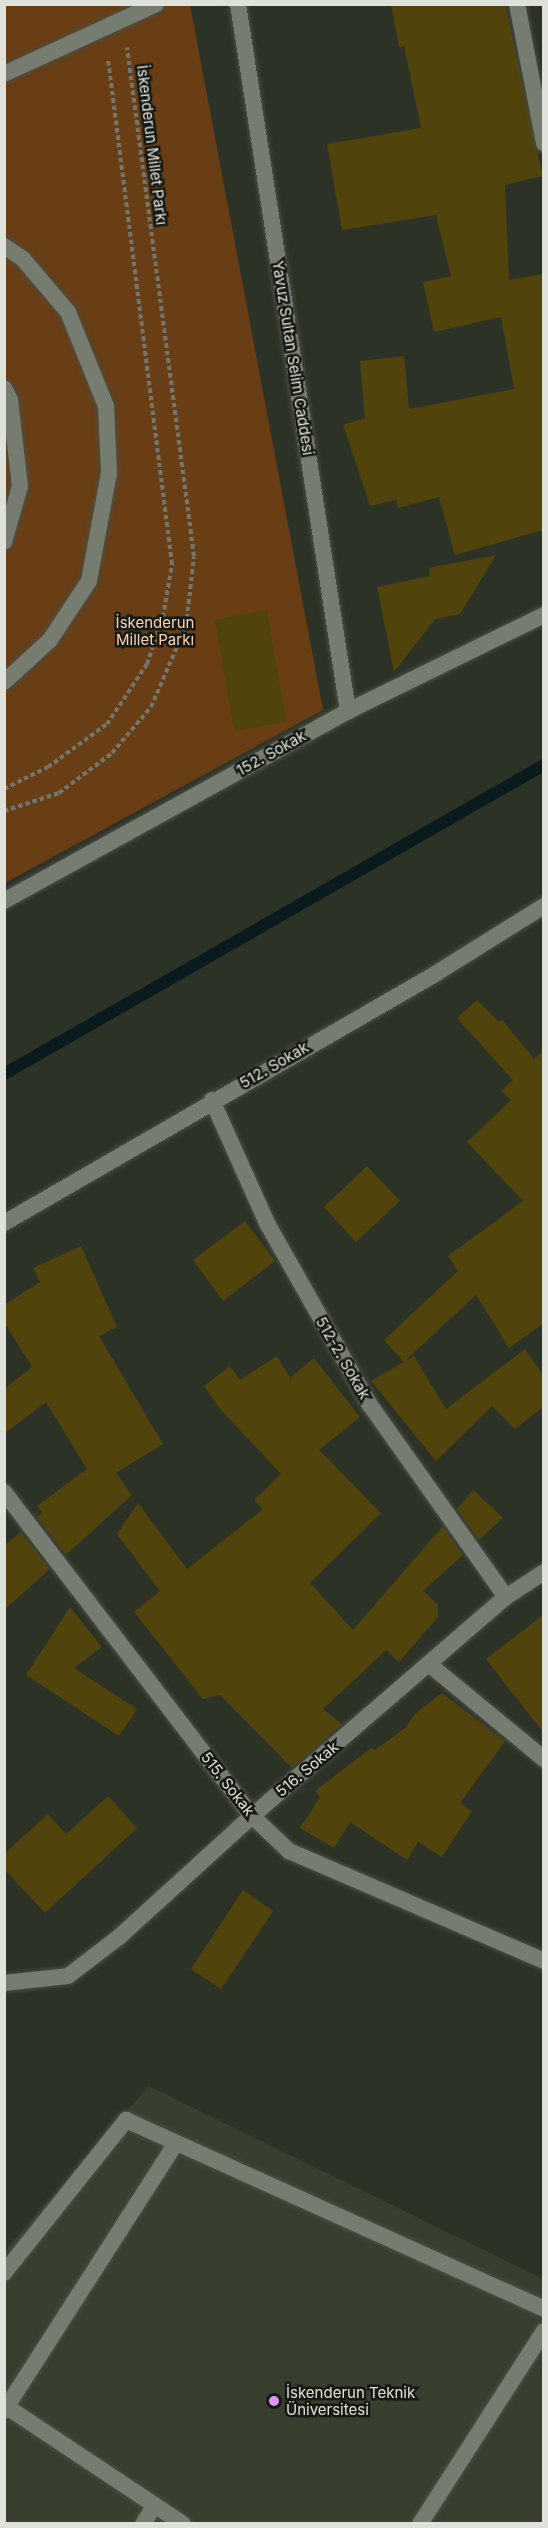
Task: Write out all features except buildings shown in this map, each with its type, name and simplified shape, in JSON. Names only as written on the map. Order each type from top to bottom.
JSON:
[{"type":"street","points":[[4,74],[156,4]]},
{"type":"street","name":"Yavuz Sultan Selim Caddesi","points":[[238,4],[348,711]]},
{"type":"street","points":[[517,4],[540,117],[543,143]]},
{"type":"street","points":[[4,246],[23,259],[68,312],[106,406],[109,473],[89,581],[50,640],[4,682]]},
{"type":"street","points":[[4,388],[10,400],[20,486],[4,542]]},
{"type":"street","name":"152. Sokak","points":[[4,901],[348,711],[543,615]]},
{"type":"street","name":"512. Sokak","points":[[4,1223],[212,1100],[435,974],[543,906]]},
{"type":"street","name":"512-2. Sokak","points":[[212,1100],[268,1225],[370,1405],[506,1597]]},
{"type":"street","name":"515. Sokak","points":[[4,1492],[252,1816],[289,1851],[543,1960]]},
{"type":"street","name":"516. Sokak","points":[[4,1983],[68,1976],[119,1937],[252,1816],[430,1665],[506,1597],[543,1572]]},
{"type":"street","points":[[430,1665],[543,1759]]},
{"type":"street","points":[[4,2273],[126,2120],[543,2309]]},
{"type":"street","points":[[176,2143],[5,2407],[183,2523]]},
{"type":"street","points":[[420,2523],[543,2331]]},
{"type":"street","points":[[143,2523],[155,2505]]},
{"type":"path","name":"İskenderun Millet Parkı","points":[[4,811],[59,793],[112,753],[150,706],[186,626],[194,556],[124,19]]},
{"type":"shaded area","name":"İskenderun Teknik Üniversitesi","points":[[149,2086],[543,2279],[543,2523],[5,2524],[5,2251]]},
{"type":"green space","name":"İskenderun Millet Parkı","points":[[5,5],[190,5],[323,710],[5,883]]},
{"type":"waterway","points":[[4,1074],[544,765]]},
{"type":"place","name":"İskenderun Teknik Üniversitesi","points":[[274,2401]]}]
